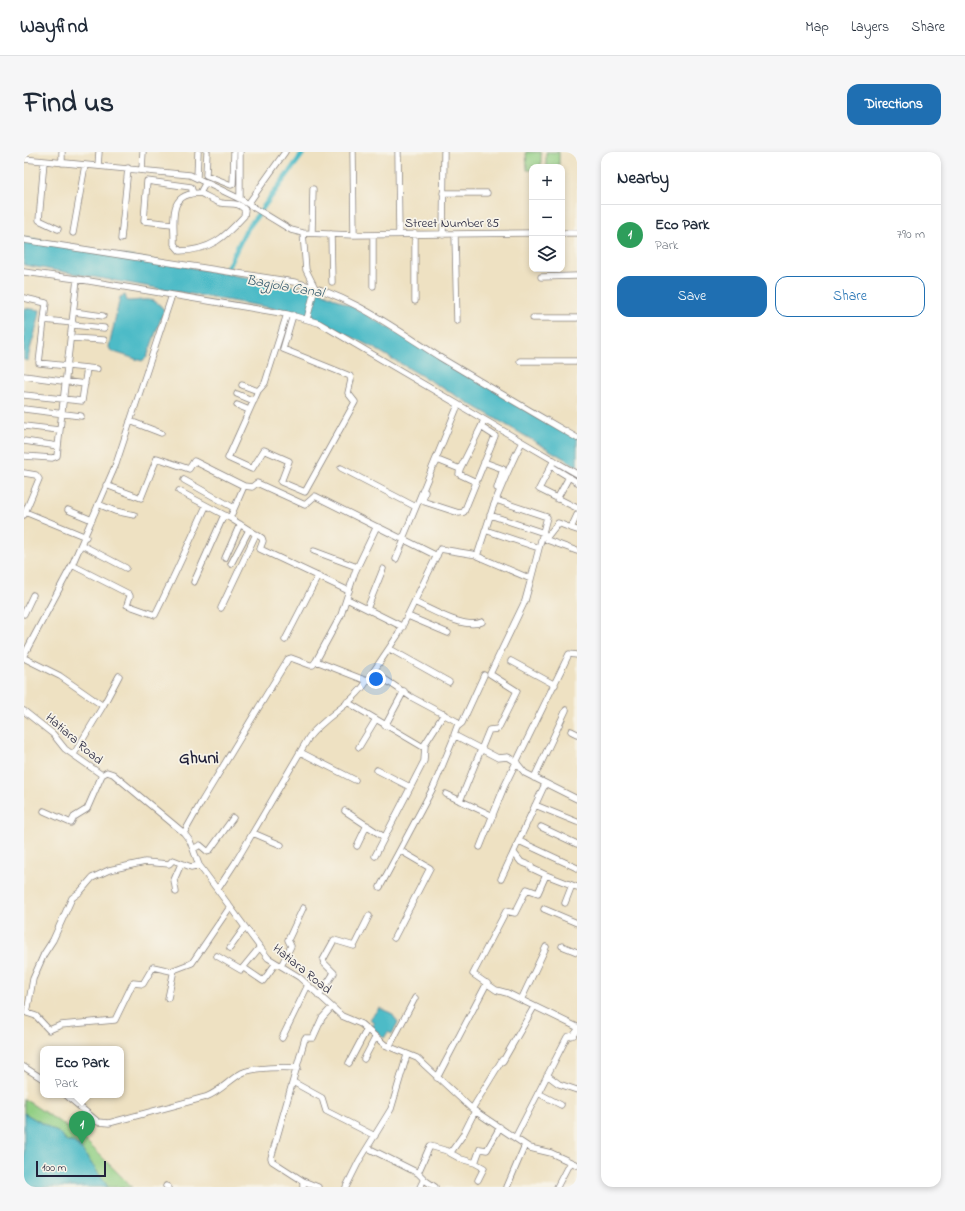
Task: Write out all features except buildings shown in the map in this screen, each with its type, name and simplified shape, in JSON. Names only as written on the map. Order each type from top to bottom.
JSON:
[{"type":"street","points":[[62,152],[62,163]]},
{"type":"street","points":[[98,166],[99,152]]},
{"type":"street","points":[[142,169],[143,152]]},
{"type":"street","points":[[198,152],[197,177],[192,190],[177,204],[174,212],[172,224],[175,247],[180,251],[198,251],[215,244],[244,216],[245,210],[240,201],[240,152]]},
{"type":"street","points":[[207,152],[206,175],[232,185],[234,152]]},
{"type":"street","points":[[250,206],[285,152]]},
{"type":"street","points":[[353,152],[354,235]]},
{"type":"street","points":[[398,152],[400,234]]},
{"type":"street","points":[[443,235],[444,152]]},
{"type":"street","name":"Street Number 85","points":[[24,159],[142,169],[197,177],[291,230],[303,233],[354,235],[529,233]]},
{"type":"street","points":[[44,161],[39,220],[58,229]]},
{"type":"street","points":[[73,233],[85,165]]},
{"type":"street","points":[[120,239],[128,168]]},
{"type":"street","points":[[172,224],[144,221],[147,182],[192,190],[222,203],[240,201]]},
{"type":"street","points":[[200,193],[206,182]]},
{"type":"street","points":[[312,234],[313,189]]},
{"type":"street","points":[[443,193],[487,193]]},
{"type":"street","points":[[303,233],[306,270],[315,289],[307,318]]},
{"type":"street","points":[[565,233],[577,233]]},
{"type":"street","points":[[331,234],[332,282]]},
{"type":"street","points":[[415,234],[415,301]]},
{"type":"street","points":[[372,235],[373,286]]},
{"type":"street","points":[[455,235],[457,321]]},
{"type":"street","points":[[24,240],[294,282],[315,289],[356,304],[448,362],[577,438]]},
{"type":"street","points":[[24,272],[77,279],[307,318],[335,331],[577,474]]},
{"type":"street","points":[[541,277],[577,276]]},
{"type":"street","points":[[24,456],[55,458],[58,446],[68,366],[77,279]]},
{"type":"street","points":[[103,706],[60,676],[24,656],[86,537],[98,504],[116,464],[172,295]]},
{"type":"street","points":[[24,298],[46,303],[40,363],[97,369]]},
{"type":"street","points":[[74,312],[103,316]]},
{"type":"street","points":[[280,348],[352,378],[348,394],[355,401],[355,404],[306,492],[281,482],[289,461],[271,453],[264,451],[252,469],[228,458],[258,391],[265,383],[280,348],[290,314]]},
{"type":"street","points":[[533,318],[577,318]]},
{"type":"street","points":[[44,320],[104,328]]},
{"type":"street","points":[[71,338],[104,340]]},
{"type":"street","points":[[520,361],[577,361]]},
{"type":"street","points":[[24,395],[83,400],[87,368]]},
{"type":"street","points":[[24,376],[85,384]]},
{"type":"street","points":[[242,385],[258,391]]},
{"type":"street","points":[[237,394],[254,401]]},
{"type":"street","points":[[237,405],[249,410]]},
{"type":"street","points":[[396,559],[458,405]]},
{"type":"street","points":[[24,410],[82,416]]},
{"type":"street","points":[[476,482],[458,474],[484,420]]},
{"type":"street","points":[[130,421],[161,433]]},
{"type":"street","points":[[24,426],[59,430]]},
{"type":"street","points":[[481,427],[495,436]]},
{"type":"street","points":[[460,469],[437,461],[425,492],[424,501],[463,513],[499,429]]},
{"type":"street","points":[[24,441],[58,446]]},
{"type":"street","points":[[477,555],[490,515],[522,442]]},
{"type":"street","points":[[106,485],[142,498],[157,459],[159,458],[189,469],[194,461],[244,486],[252,487],[257,483],[305,505],[315,496],[437,556]]},
{"type":"street","points":[[554,460],[539,490],[577,508]]},
{"type":"street","points":[[484,462],[503,469],[497,488]]},
{"type":"street","points":[[551,466],[577,482]]},
{"type":"street","points":[[341,468],[416,507]]},
{"type":"street","points":[[24,473],[36,476],[39,480],[25,514],[86,537]]},
{"type":"street","points":[[558,499],[569,477]]},
{"type":"street","points":[[184,480],[234,508]]},
{"type":"street","points":[[194,582],[227,517],[234,508],[244,486]]},
{"type":"street","points":[[179,491],[256,534],[263,540],[260,549],[349,591]]},
{"type":"street","points":[[460,801],[489,730],[498,729],[517,690],[490,674],[525,601],[547,517],[496,500]]},
{"type":"street","points":[[98,504],[115,512],[134,516]]},
{"type":"street","points":[[72,565],[129,594],[130,596],[127,605],[155,615],[161,600],[171,585],[206,506]]},
{"type":"street","points":[[68,510],[92,520]]},
{"type":"street","points":[[490,515],[544,533]]},
{"type":"street","points":[[577,515],[574,529],[558,523],[547,537],[547,540],[577,551]]},
{"type":"street","points":[[225,558],[240,524]]},
{"type":"street","points":[[184,833],[288,659],[291,658],[310,665],[313,665],[316,661],[334,631],[347,599],[357,567],[377,527]]},
{"type":"street","points":[[231,564],[249,530]]},
{"type":"street","points":[[485,530],[539,548]]},
{"type":"street","points":[[221,608],[256,534]]},
{"type":"street","points":[[82,545],[126,568]]},
{"type":"street","points":[[218,889],[313,732],[361,689],[390,649],[403,627],[441,549],[477,555],[478,558],[530,579]]},
{"type":"street","points":[[314,551],[357,567]]},
{"type":"street","points":[[367,609],[383,569]]},
{"type":"street","points":[[285,640],[318,576]]},
{"type":"street","points":[[24,614],[33,595]]},
{"type":"street","points":[[347,599],[403,627]]},
{"type":"street","points":[[414,602],[461,623],[476,625],[482,622]]},
{"type":"street","points":[[408,616],[448,633]]},
{"type":"street","points":[[390,649],[449,682]]},
{"type":"street","points":[[480,847],[516,763],[555,685],[569,653],[577,655]]},
{"type":"street","points":[[316,661],[367,681]]},
{"type":"street","points":[[511,661],[555,685]]},
{"type":"street","points":[[374,672],[456,721],[456,728]]},
{"type":"street","points":[[380,888],[434,786],[455,735],[453,734],[456,728],[462,723],[484,675]]},
{"type":"street","points":[[74,754],[119,676]]},
{"type":"street","points":[[385,726],[404,691]]},
{"type":"street","points":[[347,702],[422,747],[426,746]]},
{"type":"street","points":[[534,778],[566,710]]},
{"type":"street","name":"Hatiara Road","points":[[24,711],[53,734],[65,749],[74,754],[93,771],[102,775],[107,772],[113,774],[184,833],[193,849],[199,865],[268,958],[299,977],[342,1016],[361,1024],[375,1038],[389,1047],[417,1058],[423,1062],[473,1110],[525,1145],[551,1153],[577,1165]]},
{"type":"street","points":[[375,856],[424,761],[426,746],[444,714]]},
{"type":"street","points":[[359,747],[376,719]]},
{"type":"street","points":[[455,735],[498,758],[508,758],[516,763],[525,773],[577,799]]},
{"type":"street","points":[[300,752],[355,780]]},
{"type":"street","points":[[377,770],[410,787]]},
{"type":"street","points":[[44,812],[71,823],[74,817],[87,809],[102,775]]},
{"type":"street","points":[[501,878],[545,784]]},
{"type":"street","points":[[446,794],[493,816]]},
{"type":"street","points":[[536,805],[577,822]]},
{"type":"street","points":[[345,811],[367,824],[384,837]]},
{"type":"street","points":[[193,849],[201,845],[209,851],[233,818]]},
{"type":"street","points":[[357,846],[367,824]]},
{"type":"street","points":[[541,827],[577,844]]},
{"type":"street","points":[[253,833],[281,845]]},
{"type":"street","points":[[519,841],[577,868]]},
{"type":"street","points":[[394,938],[430,868],[400,850]]},
{"type":"street","points":[[514,853],[521,862],[546,875],[574,886],[565,903]]},
{"type":"street","points":[[199,865],[191,867],[173,860],[169,864],[141,863],[109,870],[92,878],[80,892],[70,900],[53,940],[41,960],[33,979],[26,1013],[36,1016],[49,1030],[60,1025],[112,1021],[116,1018],[133,983],[143,984],[151,968],[174,970],[188,965],[195,960],[230,908]]},
{"type":"street","points":[[176,892],[174,880],[181,864]]},
{"type":"street","points":[[546,875],[538,892],[527,889],[516,913],[507,910],[505,912],[473,973],[474,976],[496,990],[521,1000],[577,1027]]},
{"type":"street","points":[[244,968],[264,981],[279,964],[291,946],[288,940],[303,908]]},
{"type":"street","points":[[544,909],[577,925]]},
{"type":"street","points":[[319,996],[334,973],[323,960],[334,940],[354,946],[369,916]]},
{"type":"street","points":[[230,948],[245,927]]},
{"type":"street","points":[[562,946],[577,952]]},
{"type":"street","points":[[217,956],[240,970],[244,968],[260,947]]},
{"type":"street","points":[[521,1000],[546,947]]},
{"type":"street","points":[[168,998],[174,970]]},
{"type":"street","points":[[438,1078],[487,983]]},
{"type":"street","points":[[282,1038],[308,985]]},
{"type":"street","points":[[389,1047],[415,998]]},
{"type":"street","points":[[318,1187],[303,1184],[272,1160],[305,1038],[313,1038],[322,1018],[332,1007]]},
{"type":"street","points":[[450,1153],[463,1135],[473,1110],[534,1007]]},
{"type":"street","points":[[349,1063],[367,1029]]},
{"type":"street","points":[[515,1138],[567,1037],[574,1035],[577,1032]]},
{"type":"street","points":[[364,1060],[375,1038]]},
{"type":"street","points":[[346,1187],[391,1109],[407,1054]]},
{"type":"street","points":[[70,1098],[98,1122],[109,1124],[206,1097],[216,1093],[242,1073],[277,1067],[298,1068]]},
{"type":"street","points":[[24,1068],[40,1077]]},
{"type":"street","points":[[547,1076],[559,1084],[577,1090]]},
{"type":"street","points":[[293,1082],[322,1098],[326,1111],[375,1136]]},
{"type":"street","points":[[538,1093],[561,1105]]},
{"type":"street","points":[[475,1163],[480,1149],[487,1150],[500,1127]]},
{"type":"street","points":[[507,1187],[525,1145]]},
{"type":"street","points":[[418,1173],[430,1146],[450,1153],[461,1160],[475,1163],[484,1169],[478,1180]]},
{"type":"street","points":[[368,1148],[418,1173],[423,1179],[435,1187]]},
{"type":"street","points":[[557,1187],[570,1162]]},
{"type":"street","points":[[420,1187],[423,1179]]},
{"type":"green space","points":[[526,152],[541,152],[541,164],[529,164],[529,170],[527,170]]},
{"type":"green space","points":[[546,152],[559,152],[559,164],[546,164]]},
{"type":"green space","points":[[24,1099],[81,1136],[132,1187],[108,1187],[79,1146],[73,1142],[67,1142],[59,1133],[24,1113]]},
{"type":"water","name":"Bagjola Canal","points":[[24,237],[320,291],[355,308],[577,438],[577,466],[372,347],[306,314],[24,265]]},
{"type":"water","points":[[125,295],[127,301],[148,300],[156,302],[164,310],[147,357],[142,361],[111,351],[109,347],[120,297]]},
{"type":"water","points":[[24,308],[40,310],[28,361],[24,360]]},
{"type":"water","points":[[379,1008],[391,1013],[398,1022],[392,1034],[388,1032],[384,1038],[372,1027],[374,1023],[370,1019]]},
{"type":"water","points":[[24,1113],[59,1133],[67,1142],[73,1142],[79,1146],[108,1187],[24,1187]]},
{"type":"waterway","points":[[224,275],[245,232],[304,152]]},
{"type":"place","name":"Eco Park","points":[[82,1144]]},
{"type":"district","name":"Ghuni","points":[[199,758]]}]
